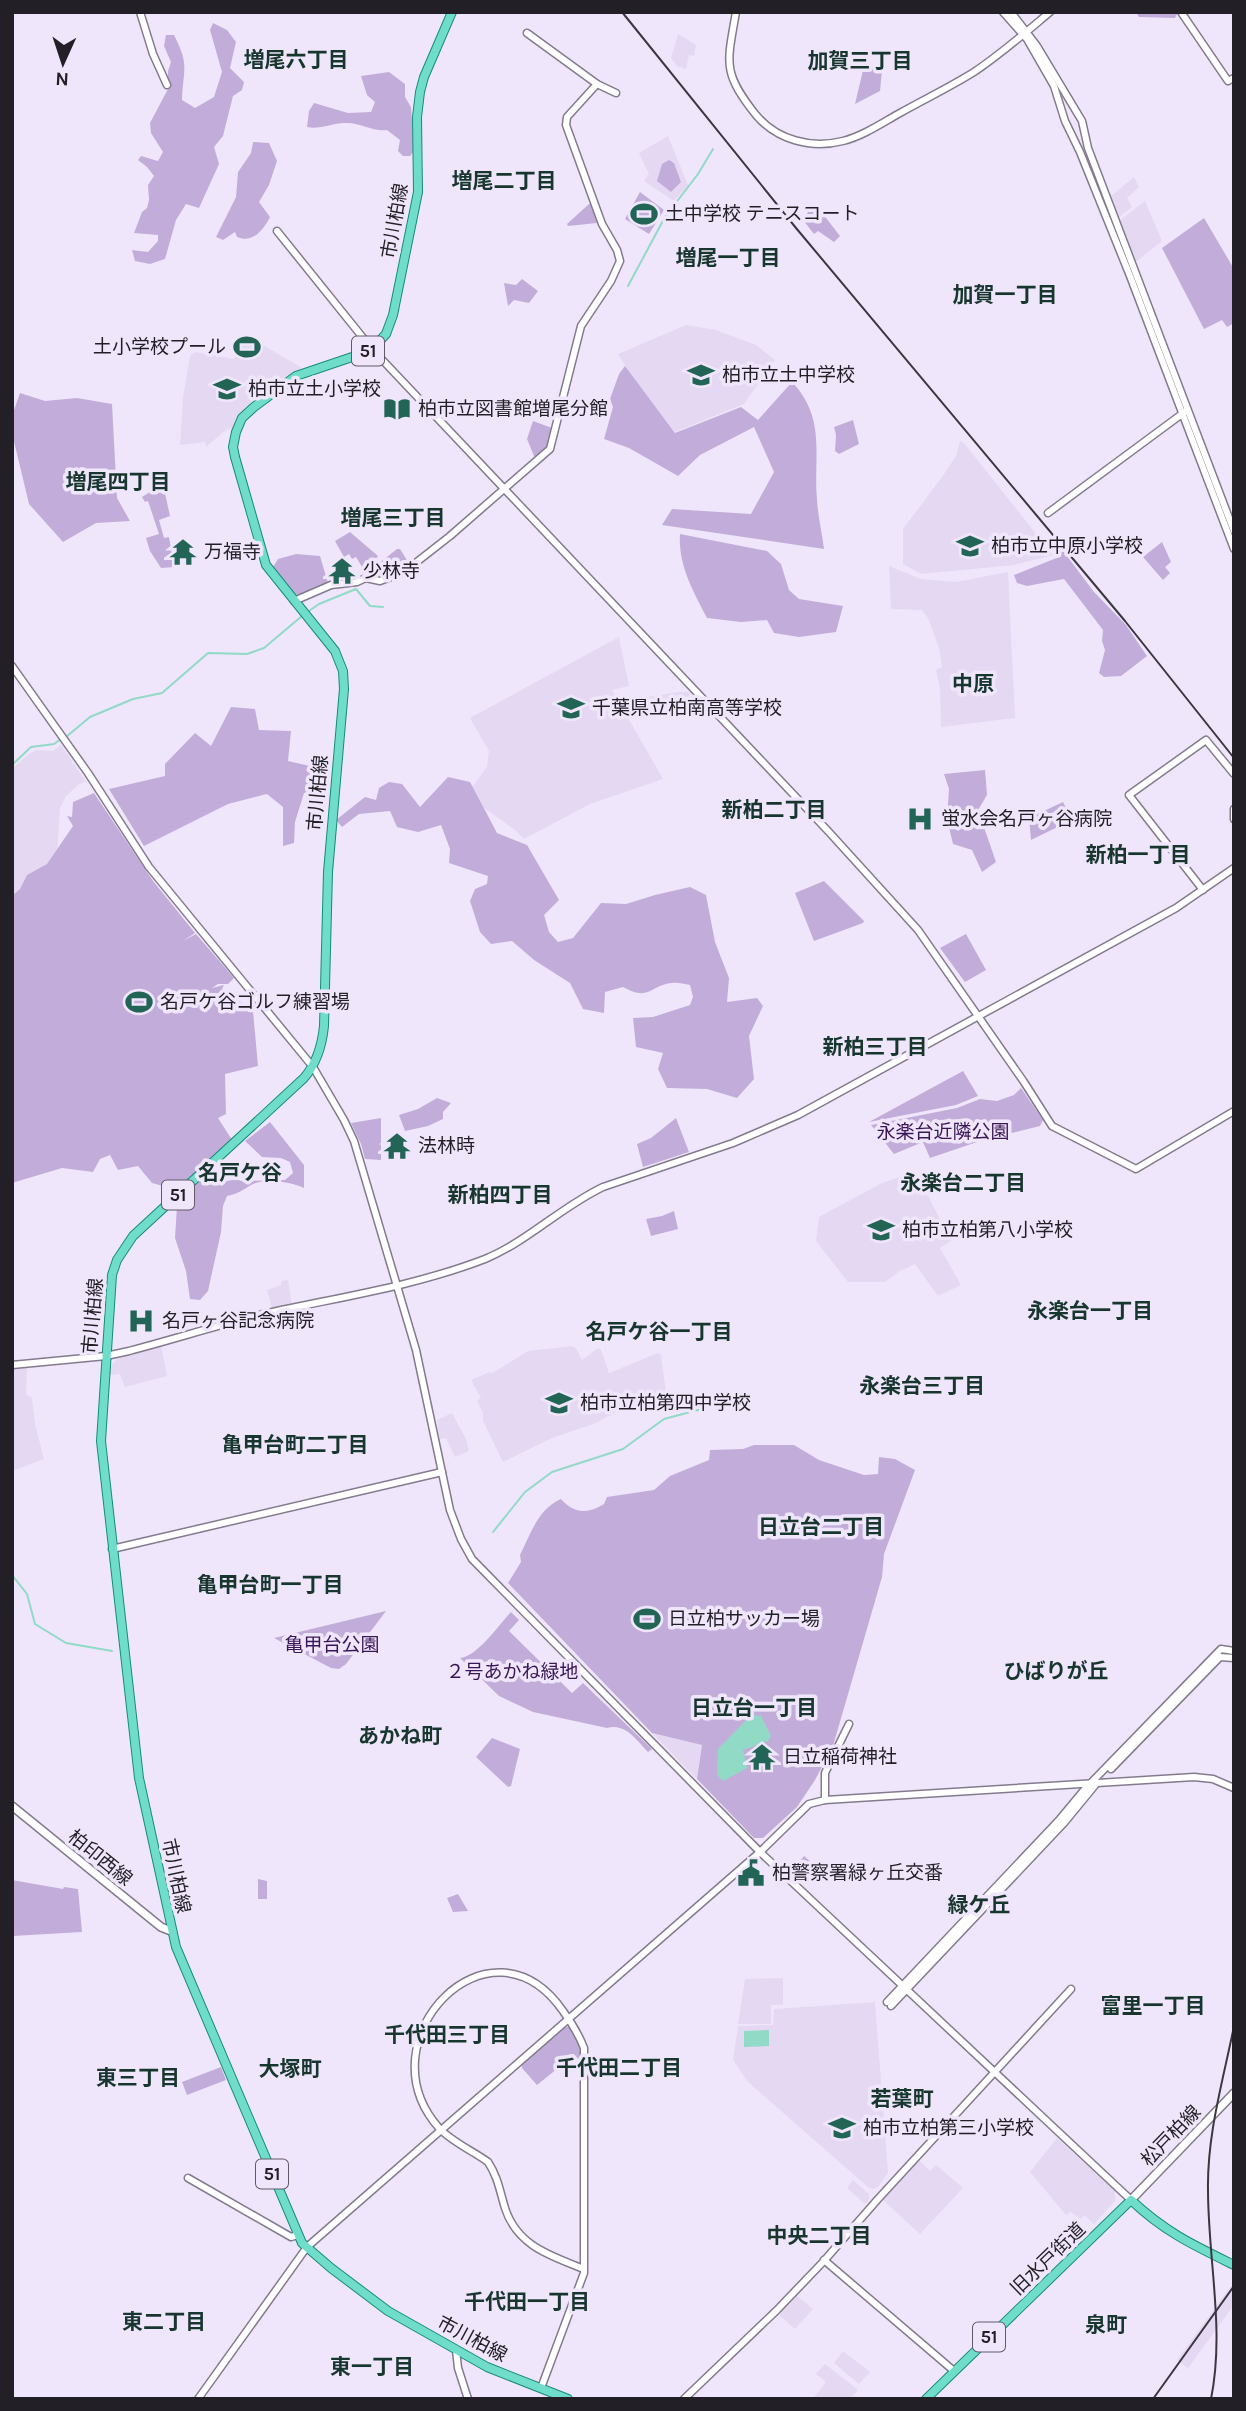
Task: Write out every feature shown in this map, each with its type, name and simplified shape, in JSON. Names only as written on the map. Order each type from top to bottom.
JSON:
[{"type":"main road","name":"市川柏線","points":[[452,12],[420,92],[417,117],[418,192],[393,315],[386,334],[372,349],[296,376],[248,412],[236,432],[233,447],[262,557],[272,575],[335,651],[344,679],[328,872],[324,1026],[321,1046],[313,1067],[300,1082],[127,1244],[117,1260],[112,1275],[100,1441],[137,1768],[171,1931],[206,2021],[298,2235],[307,2247],[347,2281],[388,2311],[506,2375],[568,2399]]},
{"type":"main road","name":"柏印西線","points":[[12,1806],[150,1919],[171,1931]]},
{"type":"main road","name":"松戸柏線","points":[[1131,2200],[1234,2093]]},
{"type":"main road","points":[[1131,2200],[1154,2222],[1181,2240],[1234,2265]]},
{"type":"main road","name":"旧水戸街道","points":[[926,2399],[1131,2200]]},
{"type":"street","points":[[140,12],[166,85]]},
{"type":"street","points":[[736,12],[728,63],[736,87],[766,127],[776,134],[809,143],[842,141],[861,134],[975,71],[1049,12]]},
{"type":"street","points":[[1003,12],[1024,33],[1054,86],[1065,121],[1234,531]]},
{"type":"street","points":[[1011,12],[1082,121],[1088,148],[1234,549]]},
{"type":"street","points":[[1181,12],[1228,81],[1234,78]]},
{"type":"street","points":[[527,33],[597,84],[616,93]]},
{"type":"street","points":[[295,601],[331,585],[357,582],[366,578],[380,580],[404,572],[550,449],[581,326],[619,264],[619,254],[602,224],[566,125],[567,117],[597,84]]},
{"type":"street","points":[[1100,204],[1109,200]]},
{"type":"street","points":[[277,231],[372,349],[828,831],[918,930],[1052,1126],[1136,1169],[1234,1111]]},
{"type":"street","points":[[1048,513],[1185,411]]},
{"type":"street","points":[[12,666],[88,773],[149,867],[313,1067],[350,1131],[416,1350],[454,1522],[472,1559],[760,1852],[1131,2200]]},
{"type":"street","points":[[1203,890],[1129,795],[1206,740],[1234,774]]},
{"type":"street","points":[[1234,809],[1234,819]]},
{"type":"street","points":[[12,1365],[106,1356],[268,1313],[397,1285],[484,1259],[515,1243],[603,1187],[733,1143],[798,1115],[1203,890],[1234,868]]},
{"type":"street","points":[[112,1549],[442,1472]]},
{"type":"street","points":[[889,2004],[1064,1823],[1093,1784],[1222,1648],[1234,1651]]},
{"type":"street","points":[[1093,1784],[1154,1727],[1220,1657],[1234,1658]]},
{"type":"street","points":[[825,1800],[825,1773],[849,1724]]},
{"type":"street","points":[[198,2399],[307,2247],[760,1852],[809,1804],[825,1800],[1194,1777],[1213,1779],[1234,1788]]},
{"type":"street","points":[[541,2388],[584,2269],[584,2048],[569,2019],[545,1988],[527,1978],[509,1973],[493,1972],[475,1977],[446,1994],[436,2004],[424,2024],[415,2063],[419,2093],[441,2130],[488,2162],[497,2177],[510,2221],[523,2238],[546,2254],[584,2269]]},
{"type":"street","points":[[684,2399],[770,2317],[824,2260],[1071,1989]]},
{"type":"street","points":[[188,2179],[291,2236],[298,2235]]},
{"type":"street","points":[[824,2260],[954,2371]]},
{"type":"street","points":[[456,2350],[458,2368],[468,2399]]},
{"type":"shaded area","points":[[678,34],[696,45],[694,56],[689,55],[686,69],[677,66],[671,58]]},
{"type":"shaded area","points":[[668,136],[688,185],[674,201],[644,181],[649,174],[639,153]]},
{"type":"shaded area","points":[[1134,177],[1139,187],[1127,198],[1132,207],[1118,218],[1110,197]]},
{"type":"shaded area","points":[[1145,201],[1162,241],[1137,261],[1134,260],[1119,221]]},
{"type":"shaded area","name":"柏市立土中学校","points":[[686,325],[716,330],[756,345],[775,360],[744,404],[675,432],[618,354]]},
{"type":"shaded area","name":"柏市立土小学校","points":[[245,335],[301,369],[250,403],[237,417],[232,428],[206,447],[205,442],[180,445],[183,397],[190,356],[195,352],[234,359]]},
{"type":"shaded area","name":"柏市立中原小学校","points":[[960,441],[1053,555],[1014,565],[921,574],[903,564],[903,529],[956,456]]},
{"type":"shaded area","points":[[889,566],[921,579],[956,582],[1008,572],[1015,718],[941,727],[940,688],[936,670],[942,667],[939,648],[928,618],[922,610],[891,609]]},
{"type":"shaded area","name":"千葉県立柏南高等学校","points":[[619,637],[629,686],[612,690],[663,779],[590,804],[524,839],[466,795],[487,767],[489,751],[470,718]]},
{"type":"shaded area","points":[[689,692],[691,706],[680,708],[679,705],[650,710],[648,697]]},
{"type":"shaded area","points":[[61,745],[86,782],[79,784],[66,796],[60,808],[57,856],[12,900],[12,769],[36,750],[53,751]]},
{"type":"shaded area","name":"柏市立柏第八小学校","points":[[910,1173],[921,1191],[928,1196],[951,1241],[940,1248],[961,1285],[938,1296],[915,1264],[902,1269],[885,1282],[848,1282],[816,1241],[819,1217],[880,1184]]},
{"type":"shaded area","points":[[288,1280],[292,1305],[272,1308],[267,1290],[281,1285],[281,1281]]},
{"type":"shaded area","points":[[161,1346],[167,1376],[125,1387],[120,1374],[110,1375],[110,1367],[117,1359]]},
{"type":"shaded area","name":"柏市立柏第四中学校","points":[[572,1346],[582,1360],[598,1348],[601,1350],[609,1373],[658,1353],[661,1355],[666,1393],[664,1396],[620,1410],[596,1423],[552,1438],[503,1462],[483,1421],[483,1413],[477,1400],[481,1398],[471,1380],[490,1372],[491,1374],[528,1351]]},
{"type":"shaded area","points":[[27,1367],[26,1394],[32,1398],[44,1459],[12,1471],[12,1369]]},
{"type":"shaded area","points":[[452,1413],[466,1439],[469,1451],[455,1457],[446,1438],[440,1439],[437,1420]]},
{"type":"shaded area","points":[[751,1715],[761,1716],[771,1736],[768,1741],[743,1750],[747,1768],[723,1781],[717,1775],[718,1749]]},
{"type":"shaded area","points":[[652,1733],[702,1745],[697,1779]]},
{"type":"shaded area","points":[[783,1978],[783,2005],[771,2005],[771,2024],[738,2024],[745,1979]]},
{"type":"shaded area","name":"柏市立柏第三小学校","points":[[875,2002],[888,2173],[878,2187],[873,2189],[748,2082],[733,2060],[738,2026],[773,2025],[774,2009]]},
{"type":"shaded area","points":[[769,2030],[769,2046],[744,2047],[744,2031]]},
{"type":"shaded area","points":[[1057,2138],[1115,2191],[1115,2201],[1094,2224],[1084,2215],[1081,2219],[1071,2212],[1066,2215],[1030,2172]]},
{"type":"shaded area","points":[[919,2160],[930,2171],[936,2165],[963,2188],[920,2234],[882,2199]]},
{"type":"shaded area","points":[[853,2180],[869,2194],[865,2204],[847,2188]]},
{"type":"shaded area","points":[[1234,2282],[1234,2305],[1188,2368],[1177,2360]]},
{"type":"shaded area","points":[[796,2295],[813,2309],[795,2329],[780,2316],[781,2311]]},
{"type":"shaded area","points":[[843,2351],[870,2372],[859,2384],[834,2363]]},
{"type":"shaded area","points":[[825,2364],[858,2390],[850,2399],[813,2399],[826,2382],[816,2374]]},
{"type":"green space","points":[[1136,12],[1177,14],[1175,18],[1139,17]]},
{"type":"green space","points":[[213,23],[227,30],[236,42],[230,68],[244,82],[242,90],[233,96],[223,136],[214,147],[219,164],[199,208],[186,204],[176,220],[165,259],[150,264],[135,261],[132,250],[148,252],[158,241],[158,235],[134,233],[142,212],[147,208],[148,185],[154,176],[138,160],[141,156],[158,161],[163,152],[151,133],[150,123],[168,89],[171,62],[164,46],[166,35],[174,35],[182,54],[182,100],[195,108],[214,97],[222,72],[210,30]]},
{"type":"green space","points":[[864,66],[882,70],[880,91],[855,104]]},
{"type":"green space","points":[[389,72],[405,84],[405,97],[411,107],[414,151],[410,156],[403,156],[398,151],[400,140],[387,130],[347,123],[307,127],[309,111],[314,103],[348,113],[371,112],[375,102],[367,95],[361,76]]},
{"type":"green space","points":[[253,142],[269,143],[277,161],[269,185],[259,202],[270,217],[253,237],[243,239],[237,237],[235,232],[223,240],[216,237],[236,197],[238,172],[251,153]]},
{"type":"green space","points":[[669,160],[674,163],[681,182],[671,192],[657,181],[662,164]]},
{"type":"green space","name":"土中学校 テニスコート","points":[[640,192],[664,210],[649,234],[625,219]]},
{"type":"green space","points":[[592,204],[597,223],[568,226],[567,224]]},
{"type":"green space","points":[[810,209],[823,214],[840,236],[834,242],[818,231],[814,234],[803,220]]},
{"type":"green space","points":[[1204,218],[1234,269],[1234,323],[1227,327],[1222,320],[1204,329],[1162,248]]},
{"type":"green space","points":[[522,279],[538,291],[529,303],[514,300],[508,306],[504,283],[516,285]]},
{"type":"green space","points":[[625,366],[675,433],[741,407],[758,420],[792,382],[803,396],[814,424],[817,500],[824,549],[662,525],[672,509],[751,514],[774,472],[754,427],[700,455],[678,476],[629,448],[604,439],[613,407],[610,399],[619,374]]},
{"type":"green space","points":[[20,393],[45,401],[77,398],[112,404],[117,498],[130,521],[96,523],[63,542],[29,504],[12,433],[12,416]]},
{"type":"green space","points":[[853,420],[859,444],[839,454],[835,451],[834,427]]},
{"type":"green space","points":[[533,421],[552,428],[548,446],[536,457],[527,439]]},
{"type":"green space","points":[[163,484],[170,516],[159,520],[164,538],[169,537],[174,567],[161,568],[150,551],[146,538],[159,534],[148,501],[145,502],[142,497]]},
{"type":"green space","points":[[350,532],[378,556],[365,572],[356,557],[352,559],[349,554],[344,557],[335,541]]},
{"type":"green space","points":[[680,534],[767,551],[781,564],[789,590],[799,599],[843,606],[836,632],[799,637],[774,633],[767,620],[741,622],[707,618],[684,567]]},
{"type":"green space","points":[[1162,542],[1171,562],[1165,567],[1170,573],[1163,580],[1143,557]]},
{"type":"green space","points":[[1061,548],[1094,592],[1126,625],[1147,656],[1121,676],[1104,677],[1099,673],[1105,650],[1103,630],[1064,579],[1027,586],[1017,583],[1014,575],[1059,557],[1058,550]]},
{"type":"green space","points":[[400,549],[410,565],[380,577],[373,577],[378,564]]},
{"type":"green space","points":[[296,554],[320,556],[328,583],[300,595],[293,594],[273,567],[278,559]]},
{"type":"green space","points":[[231,707],[255,709],[259,730],[291,731],[288,761],[314,767],[324,773],[324,789],[304,793],[295,822],[294,843],[283,846],[283,807],[267,794],[228,804],[144,846],[109,789],[165,776],[165,764],[195,733],[211,746]]},
{"type":"green space","points":[[985,770],[987,795],[978,810],[996,862],[982,872],[972,850],[953,844],[947,819],[949,789],[944,774]]},
{"type":"green space","points":[[448,777],[470,782],[497,833],[527,845],[559,900],[544,915],[549,932],[558,942],[573,938],[601,903],[626,904],[690,887],[706,895],[715,942],[729,978],[727,1002],[757,998],[763,1006],[749,1036],[754,1079],[737,1098],[707,1089],[667,1088],[658,1069],[663,1053],[636,1047],[633,1018],[653,1017],[690,1005],[693,997],[690,985],[665,984],[645,993],[623,987],[605,992],[604,1013],[583,1009],[570,983],[534,960],[512,941],[491,944],[480,932],[470,901],[475,889],[487,884],[488,876],[449,863],[450,849],[441,825],[418,832],[397,827],[390,811],[359,814],[342,827],[336,820],[365,797],[376,800],[379,788],[389,782],[402,784],[420,807]]},
{"type":"green space","points":[[94,793],[153,881],[195,933],[183,941],[196,934],[234,978],[228,984],[218,984],[212,988],[224,985],[222,989],[253,1011],[258,1066],[225,1074],[226,1114],[218,1118],[234,1143],[209,1165],[217,1183],[237,1179],[285,1180],[293,1173],[290,1162],[281,1158],[262,1157],[245,1141],[270,1122],[304,1165],[304,1188],[265,1181],[227,1196],[208,1291],[200,1300],[190,1299],[186,1271],[175,1238],[178,1190],[152,1183],[138,1166],[118,1170],[110,1155],[100,1159],[93,1172],[62,1168],[12,1183],[12,896],[20,889],[27,875],[47,864],[73,826],[67,816],[72,817],[73,802]]},
{"type":"green space","points":[[1063,802],[1072,820],[1031,840],[1029,818]]},
{"type":"green space","points":[[824,881],[864,921],[814,941],[795,893]]},
{"type":"green space","points":[[966,934],[986,970],[965,982],[940,948]]},
{"type":"green space","points":[[963,1071],[978,1096],[956,1105],[869,1122]]},
{"type":"green space","name":"永楽台近隣公園","points":[[1021,1088],[1043,1120],[1040,1126],[980,1141],[930,1158],[923,1142],[894,1154],[871,1125],[957,1108],[980,1099],[997,1101],[1014,1095]]},
{"type":"green space","points":[[437,1098],[451,1103],[443,1112],[443,1119],[428,1126],[405,1131],[399,1115],[418,1109]]},
{"type":"green space","points":[[381,1118],[381,1160],[365,1159],[351,1123]]},
{"type":"green space","points":[[676,1118],[689,1152],[643,1167],[637,1144],[651,1138]]},
{"type":"green space","points":[[674,1211],[678,1229],[651,1236],[646,1219]]},
{"type":"green space","points":[[754,1445],[794,1445],[819,1460],[864,1475],[878,1474],[879,1457],[895,1459],[915,1470],[884,1554],[882,1577],[833,1746],[797,1807],[763,1838],[754,1838],[697,1779],[702,1745],[652,1733],[508,1583],[521,1562],[520,1555],[536,1522],[553,1503],[561,1499],[576,1510],[592,1510],[604,1504],[607,1497],[654,1490],[670,1476],[709,1460],[710,1450],[743,1449]]},
{"type":"green space","name":"亀甲台公園","points":[[386,1611],[346,1664],[339,1669],[331,1668],[274,1638]]},
{"type":"green space","name":"２号あかね緑地","points":[[511,1612],[519,1620],[509,1631],[572,1693],[583,1683],[652,1749],[648,1752],[620,1728],[607,1728],[533,1712],[499,1696],[460,1658],[480,1646]]},
{"type":"green space","points":[[492,1738],[520,1749],[511,1786],[508,1787],[476,1757]]},
{"type":"green space","points":[[804,1856],[813,1864],[805,1876],[797,1871],[794,1874],[791,1872]]},
{"type":"green space","points":[[258,1879],[267,1881],[267,1899],[258,1899]]},
{"type":"green space","points":[[12,1880],[78,1889],[82,1932],[13,1936]]},
{"type":"green space","points":[[458,1894],[468,1911],[453,1912],[447,1898]]},
{"type":"green space","points":[[565,2027],[570,2027],[581,2045],[581,2058],[568,2060],[537,2085],[522,2068],[522,2064]]},
{"type":"green space","points":[[221,2067],[226,2080],[187,2095],[182,2082]]},
{"type":"waterway","points":[[628,286],[665,217],[698,174],[713,149]]},
{"type":"waterway","points":[[306,613],[319,604],[356,589],[370,606],[383,607]]},
{"type":"waterway","points":[[66,737],[90,717],[133,699],[162,693],[208,653],[247,654],[264,648],[302,616]]},
{"type":"waterway","points":[[12,765],[31,747],[54,744],[61,739]]},
{"type":"waterway","points":[[493,1532],[525,1492],[552,1472],[623,1449],[664,1419],[702,1409]]},
{"type":"waterway","points":[[12,1575],[27,1594],[35,1624],[66,1643],[112,1651]]},
{"type":"railway","points":[[622,12],[796,228],[1125,621],[1234,758]]},
{"type":"railway","points":[[1211,2399],[1215,2373],[1216,2321],[1208,2169],[1216,2108],[1234,2026]]},
{"type":"railway","points":[[1153,2399],[1234,2286]]},
{"type":"place","name":"土中学校 テニスコート","points":[[644,214]]},
{"type":"place","name":"土小学校プール","points":[[247,347]]},
{"type":"place","name":"柏市立土中学校","points":[[701,375]]},
{"type":"place","name":"柏市立土小学校","points":[[227,389]]},
{"type":"place","name":"柏市立図書館増尾分館","points":[[397,409]]},
{"type":"place","name":"柏市立中原小学校","points":[[970,546]]},
{"type":"place","name":"万福寺","points":[[183,552]]},
{"type":"place","name":"少林寺","points":[[342,571]]},
{"type":"place","name":"千葉県立柏南高等学校","points":[[571,708]]},
{"type":"place","name":"蛍水会名戸ヶ谷病院","points":[[920,819]]},
{"type":"place","name":"名戸ケ谷ゴルフ練習場","points":[[139,1002]]},
{"type":"place","name":"法林時","points":[[397,1146]]},
{"type":"place","name":"柏市立柏第八小学校","points":[[881,1230]]},
{"type":"place","name":"名戸ヶ谷記念病院","points":[[141,1321]]},
{"type":"place","name":"柏市立柏第四中学校","points":[[559,1403]]},
{"type":"place","name":"日立柏サッカー場","points":[[647,1619]]},
{"type":"place","name":"日立稲荷神社","points":[[762,1757]]},
{"type":"place","name":"柏警察署緑ヶ丘交番","points":[[751,1873]]},
{"type":"place","name":"柏市立柏第三小学校","points":[[842,2128]]},
{"type":"district","name":"増尾六丁目","points":[[296,60]]},
{"type":"district","name":"加賀三丁目","points":[[860,61]]},
{"type":"district","name":"増尾二丁目","points":[[504,181]]},
{"type":"district","name":"増尾一丁目","points":[[728,258]]},
{"type":"district","name":"加賀一丁目","points":[[1005,295]]},
{"type":"district","name":"増尾四丁目","points":[[118,482]]},
{"type":"district","name":"増尾三丁目","points":[[393,518]]},
{"type":"district","name":"中原","points":[[973,684]]},
{"type":"district","name":"新柏二丁目","points":[[774,810]]},
{"type":"district","name":"新柏一丁目","points":[[1138,855]]},
{"type":"district","name":"新柏三丁目","points":[[875,1047]]},
{"type":"district","name":"名戸ケ谷","points":[[240,1173]]},
{"type":"district","name":"永楽台二丁目","points":[[963,1183]]},
{"type":"district","name":"新柏四丁目","points":[[500,1195]]},
{"type":"district","name":"永楽台一丁目","points":[[1090,1311]]},
{"type":"district","name":"名戸ケ谷一丁目","points":[[659,1332]]},
{"type":"district","name":"永楽台三丁目","points":[[922,1386]]},
{"type":"district","name":"亀甲台町二丁目","points":[[295,1445]]},
{"type":"district","name":"日立台二丁目","points":[[821,1527]]},
{"type":"district","name":"亀甲台町一丁目","points":[[270,1585]]},
{"type":"district","name":"ひばりが丘","points":[[1056,1671]]},
{"type":"district","name":"日立台一丁目","points":[[754,1708]]},
{"type":"district","name":"あかね町","points":[[400,1736]]},
{"type":"district","name":"緑ケ丘","points":[[979,1905]]},
{"type":"district","name":"富里一丁目","points":[[1153,2006]]},
{"type":"district","name":"千代田三丁目","points":[[447,2035]]},
{"type":"district","name":"千代田二丁目","points":[[619,2068]]},
{"type":"district","name":"大塚町","points":[[290,2069]]},
{"type":"district","name":"東三丁目","points":[[138,2078]]},
{"type":"district","name":"若葉町","points":[[902,2099]]},
{"type":"district","name":"中央二丁目","points":[[819,2236]]},
{"type":"district","name":"千代田一丁目","points":[[527,2302]]},
{"type":"district","name":"東二丁目","points":[[164,2322]]},
{"type":"district","name":"泉町","points":[[1106,2325]]},
{"type":"district","name":"東一丁目","points":[[372,2367]]}]
